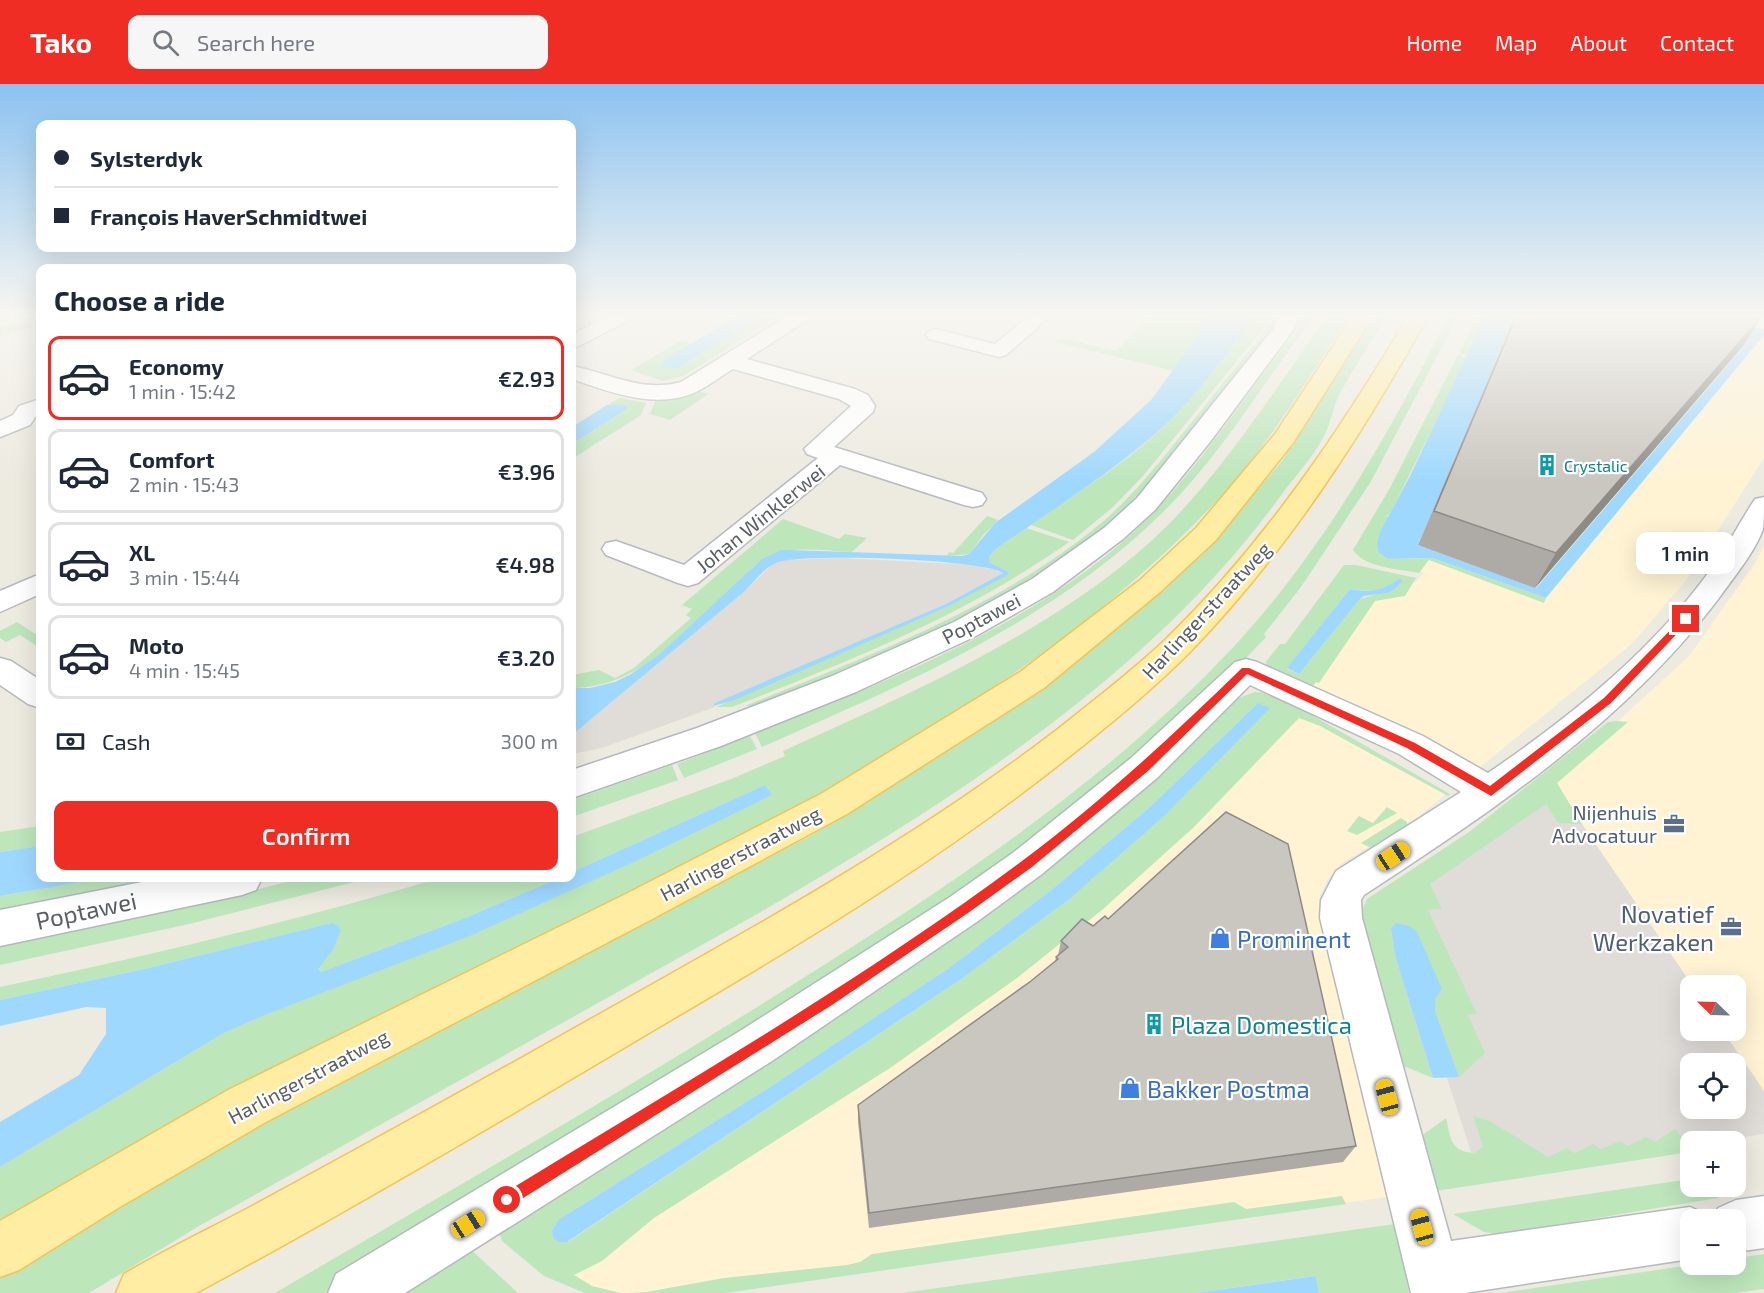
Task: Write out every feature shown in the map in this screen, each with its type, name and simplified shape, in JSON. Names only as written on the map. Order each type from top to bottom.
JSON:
[{"type":"main road","name":"Harlingerstraatweg","points":[[0,1251],[100,1190],[247,1106],[640,906],[834,804],[1032,680],[1150,586],[1206,534],[1284,438],[1328,369]]},
{"type":"main road","name":"Harlingerstraatweg","points":[[143,1293],[271,1224],[779,934],[954,824],[1044,759],[1122,696],[1178,645],[1238,581],[1279,532],[1344,440],[1386,369]]},
{"type":"street","points":[[576,373],[633,391],[654,394],[689,387],[716,369]]},
{"type":"street","name":"Johan Winklerwei","points":[[762,369],[847,394],[860,400],[863,406],[861,412],[816,449],[973,499]]},
{"type":"street","name":"Poptawei","points":[[576,783],[648,760],[746,724],[881,669],[981,620],[1072,564],[1124,524],[1168,478],[1253,369]]},
{"type":"street","points":[[0,430],[22,420],[27,411],[36,408]]},
{"type":"street","name":"Johan Winklerwei","points":[[616,549],[688,577],[837,455]]},
{"type":"street","points":[[1680,1235],[1436,1282],[1341,918],[1341,900],[1350,883],[1491,792],[1608,700],[1678,628],[1725,572],[1764,505]]},
{"type":"street","points":[[0,603],[36,585]]},
{"type":"street","points":[[0,669],[36,693]]},
{"type":"street","points":[[355,1293],[756,1046],[964,909],[1028,863],[1144,768],[1246,670],[1411,745],[1491,792]]},
{"type":"street","name":"Poptawei","points":[[0,928],[223,882]]},
{"type":"street","points":[[1746,1225],[1764,1222]]},
{"type":"shaded area","points":[[1480,369],[1764,369],[1764,458],[1687,579],[1633,643],[1480,767],[1310,690],[1371,599],[1409,579],[1416,582],[1423,573],[1399,563]]},
{"type":"shaded area","points":[[1764,546],[1764,1091],[1746,1065],[1746,1053],[1738,1053],[1730,1041],[1746,1041],[1746,975],[1685,975],[1560,792],[1548,785],[1689,656],[1757,560]]},
{"type":"shaded area","points":[[841,558],[978,565],[1003,573],[946,604],[713,706],[715,707],[602,748],[576,753],[576,732],[745,591],[773,564],[785,560]]},
{"type":"shaded area","points":[[1296,711],[1447,793],[1417,818],[1342,863],[1328,879],[1320,895],[1324,933],[1387,1197],[699,1293],[600,1293],[550,1273],[1012,970]]},
{"type":"shaded area","points":[[1560,792],[1685,975],[1680,975],[1680,1041],[1730,1041],[1738,1053],[1680,1053],[1680,1119],[1746,1119],[1746,1065],[1764,1091],[1764,1134],[1746,1137],[1746,1131],[1680,1131],[1680,1147],[1479,1177],[1388,895]]},
{"type":"green space","points":[[694,369],[683,376],[663,381],[631,370]]},
{"type":"green space","points":[[1213,369],[1230,369],[1142,477],[1113,507],[1073,540],[1031,525],[1106,474],[1142,446],[1194,394]]},
{"type":"green space","points":[[1234,369],[1240,369],[1138,495],[1082,545],[995,601],[949,625],[902,647],[758,706],[745,706],[930,628],[975,606],[1060,554],[1114,512],[1140,485]]},
{"type":"green space","points":[[1266,369],[1275,369],[1223,442],[1183,491],[1118,553],[1072,588],[1023,619],[921,675],[762,747],[755,733],[909,670],[1011,619],[1059,590],[1104,558],[1144,522],[1205,452]]},
{"type":"green space","points":[[1290,369],[1314,369],[1248,464],[1184,535],[1078,626],[1022,668],[964,707],[784,814],[0,1226],[0,1167],[224,1033],[571,882],[576,882],[576,880],[771,795],[765,785],[576,870],[576,836],[731,779],[785,756],[783,751],[935,680],[1035,626],[1083,595],[1127,562],[1168,525],[1191,501],[1253,422]]},
{"type":"green space","points":[[1340,369],[1354,369],[1340,393],[1319,444],[1303,468],[1227,563],[1169,623],[1107,679],[1041,732],[972,781],[902,827],[759,913],[199,1226],[89,1293],[0,1293],[0,1277],[188,1164],[397,1051],[814,834],[978,732],[1084,656],[1156,596],[1203,554],[1282,461]]},
{"type":"green space","points":[[1421,369],[1430,369],[1370,483],[1301,587],[1264,634],[1266,637],[1183,716],[1015,856],[582,1136],[325,1293],[275,1293],[605,1100],[735,1021],[917,905],[1031,825],[1086,782],[1190,691],[1239,641],[1270,605],[1328,526]]},
{"type":"green space","points":[[1451,369],[1461,369],[1390,514],[1386,516],[1389,517],[1379,538],[1378,552],[1388,559],[1432,558],[1546,598],[1544,603],[1429,560],[1419,573],[1374,564],[1358,556],[1353,550],[1390,488]]},
{"type":"green space","points":[[694,390],[708,394],[670,420],[650,414],[656,399]]},
{"type":"green space","points":[[620,398],[646,403],[641,415],[576,456],[576,441],[624,411],[614,404],[607,405]]},
{"type":"green space","points":[[987,516],[998,520],[969,554],[947,556],[949,552],[953,553]]},
{"type":"green space","points":[[783,519],[839,539],[845,534],[867,538],[852,552],[795,550],[773,554],[763,559],[682,636],[642,667],[620,678],[597,685],[576,688],[576,674],[599,670],[615,678],[634,668],[691,618],[686,615],[692,609],[682,605]]},
{"type":"green space","points":[[1026,528],[1069,542],[989,592],[906,635],[732,707],[716,707],[947,607],[1005,576],[1007,571],[989,562],[989,557],[997,548]]},
{"type":"green space","points":[[1344,565],[1356,565],[1416,578],[1405,596],[1375,601],[1319,683],[1316,682],[1310,690],[1266,668],[1266,662],[1280,644],[1285,644]],"holes":[[[1398,579],[1395,589],[1360,599],[1299,674],[1287,669],[1350,589],[1381,589]]]},
{"type":"green space","points":[[17,622],[36,634],[36,645],[20,635],[6,642],[0,638],[0,631]]},
{"type":"green space","points":[[1255,692],[1273,693],[1450,794],[1448,796],[1320,726],[1299,718],[1194,827],[1102,910],[1017,978],[890,1068],[654,1218],[602,1261],[574,1275],[592,1286],[621,1293],[585,1293],[544,1276],[502,1241],[496,1224],[1233,700]],"holes":[[[1258,703],[1067,901],[960,980],[568,1242],[552,1230],[558,1220],[770,1087],[949,968],[1055,887],[1151,806]]]},
{"type":"green space","points":[[1608,722],[1628,722],[1557,783],[1582,824],[1558,823],[1546,804],[1430,884],[1442,909],[1428,910],[1477,1014],[1468,1015],[1485,1053],[1459,1077],[1435,1011],[1435,999],[1396,959],[1433,1078],[1401,1065],[1361,922],[1362,910],[1367,899],[1469,832]]},
{"type":"green space","points":[[750,736],[757,749],[684,778],[677,764]]},
{"type":"green space","points":[[672,765],[678,780],[576,816],[576,799]]},
{"type":"green space","points":[[1387,807],[1397,813],[1357,835],[1347,831],[1359,816],[1373,823]]},
{"type":"green space","points":[[1401,818],[1407,822],[1407,827],[1371,848],[1361,843]]},
{"type":"green space","points":[[36,827],[36,847],[0,852],[0,832]]},
{"type":"green space","points":[[82,882],[154,882],[0,912],[0,896]]},
{"type":"green space","points":[[286,882],[354,882],[189,924],[0,965],[0,945],[219,899]]},
{"type":"green space","points":[[426,882],[550,882],[460,920],[321,972],[317,969],[333,950],[331,923],[144,969],[0,1000],[0,987],[111,963],[331,909]]},
{"type":"green space","points":[[1473,1116],[1490,1121],[1548,1157],[1567,1148],[1575,1153],[1593,1144],[1601,1149],[1620,1141],[1628,1146],[1646,1137],[1655,1142],[1675,1129],[1680,1135],[1680,1154],[1436,1191],[1420,1137],[1446,1118],[1456,1147],[1475,1153],[1483,1147]]},
{"type":"green space","points":[[1680,1180],[1680,1197],[1718,1197],[1500,1234],[1484,1232],[1453,1214]]},
{"type":"green space","points":[[1342,1196],[1346,1204],[726,1293],[630,1293],[724,1278],[847,1265],[860,1262],[872,1254],[1234,1202],[1246,1209]]},
{"type":"green space","points":[[1395,1224],[1409,1293],[1319,1293],[1314,1276],[1196,1293],[902,1293]]},
{"type":"green space","points":[[466,1245],[518,1293],[388,1293]]},
{"type":"green space","points":[[1764,1254],[1764,1289],[1736,1293],[1500,1293],[1680,1267],[1680,1275],[1746,1275],[1746,1257]]},
{"type":"water","points":[[1174,369],[1214,369],[1177,414],[1153,436],[1057,508],[997,548],[989,557],[989,562],[1007,571],[1009,573],[1006,576],[947,607],[732,701],[713,706],[715,703],[946,604],[1003,573],[963,564],[893,559],[822,558],[779,562],[765,570],[745,591],[576,732],[576,688],[590,688],[615,682],[660,654],[762,559],[781,550],[962,556],[969,554],[995,523],[1094,452],[1151,400]]},
{"type":"water","points":[[1460,369],[1493,369],[1418,545],[1536,588],[1724,369],[1735,369],[1546,598],[1432,558],[1388,559],[1378,552],[1380,532],[1410,476]]},
{"type":"water","points":[[620,404],[626,406],[627,409],[576,441],[576,424],[607,405]]},
{"type":"water","points":[[1398,579],[1403,580],[1395,589],[1360,599],[1299,674],[1287,668],[1350,589],[1375,590]]},
{"type":"water","points":[[1258,703],[1270,708],[1164,816],[1067,901],[960,980],[567,1242],[554,1239],[552,1230],[558,1220],[770,1087],[949,968],[1055,887],[1151,806]]},
{"type":"water","points":[[765,785],[772,795],[636,861],[472,935],[224,1033],[0,1167],[0,1122],[79,1075],[106,1034],[106,1008],[86,1007],[0,1026],[0,1000],[144,969],[331,923],[337,925],[341,930],[333,950],[318,969],[321,972],[460,920],[550,882],[576,882],[576,870]]},
{"type":"water","points":[[36,847],[36,882],[82,882],[0,896],[0,852]]},
{"type":"water","points":[[1397,923],[1409,926],[1417,932],[1442,989],[1435,999],[1435,1011],[1459,1077],[1433,1078],[1396,959],[1391,928]]},
{"type":"water","points":[[1315,1276],[1319,1293],[1196,1293]]},
{"type":"building","name":"Crystalic","points":[[1494,369],[1716,369],[1556,553],[1434,511]]},
{"type":"building","name":"Plaza Domestica","points":[[1226,812],[1288,844],[1356,1146],[869,1213],[858,1105],[1031,981],[1058,959],[1056,957],[1068,947],[1061,941],[1082,919],[1093,926],[1105,916],[1108,919]]},
{"type":"place","name":"Crystalic","points":[[1547,465]]},
{"type":"place","name":"Nijenhuis Advocatuur","points":[[1674,824]]},
{"type":"place","name":"Novatief Werkzaken","points":[[1731,927]]},
{"type":"place","name":"Prominent","points":[[1220,938]]},
{"type":"place","name":"Plaza Domestica","points":[[1154,1024]]},
{"type":"place","name":"Bakker Postma","points":[[1130,1088]]},
{"type":"route","points":[[507,1200],[828,1001],[964,909],[1028,863],[1144,768],[1246,670],[1411,745],[1491,792],[1608,700],[1686,619]]}]
